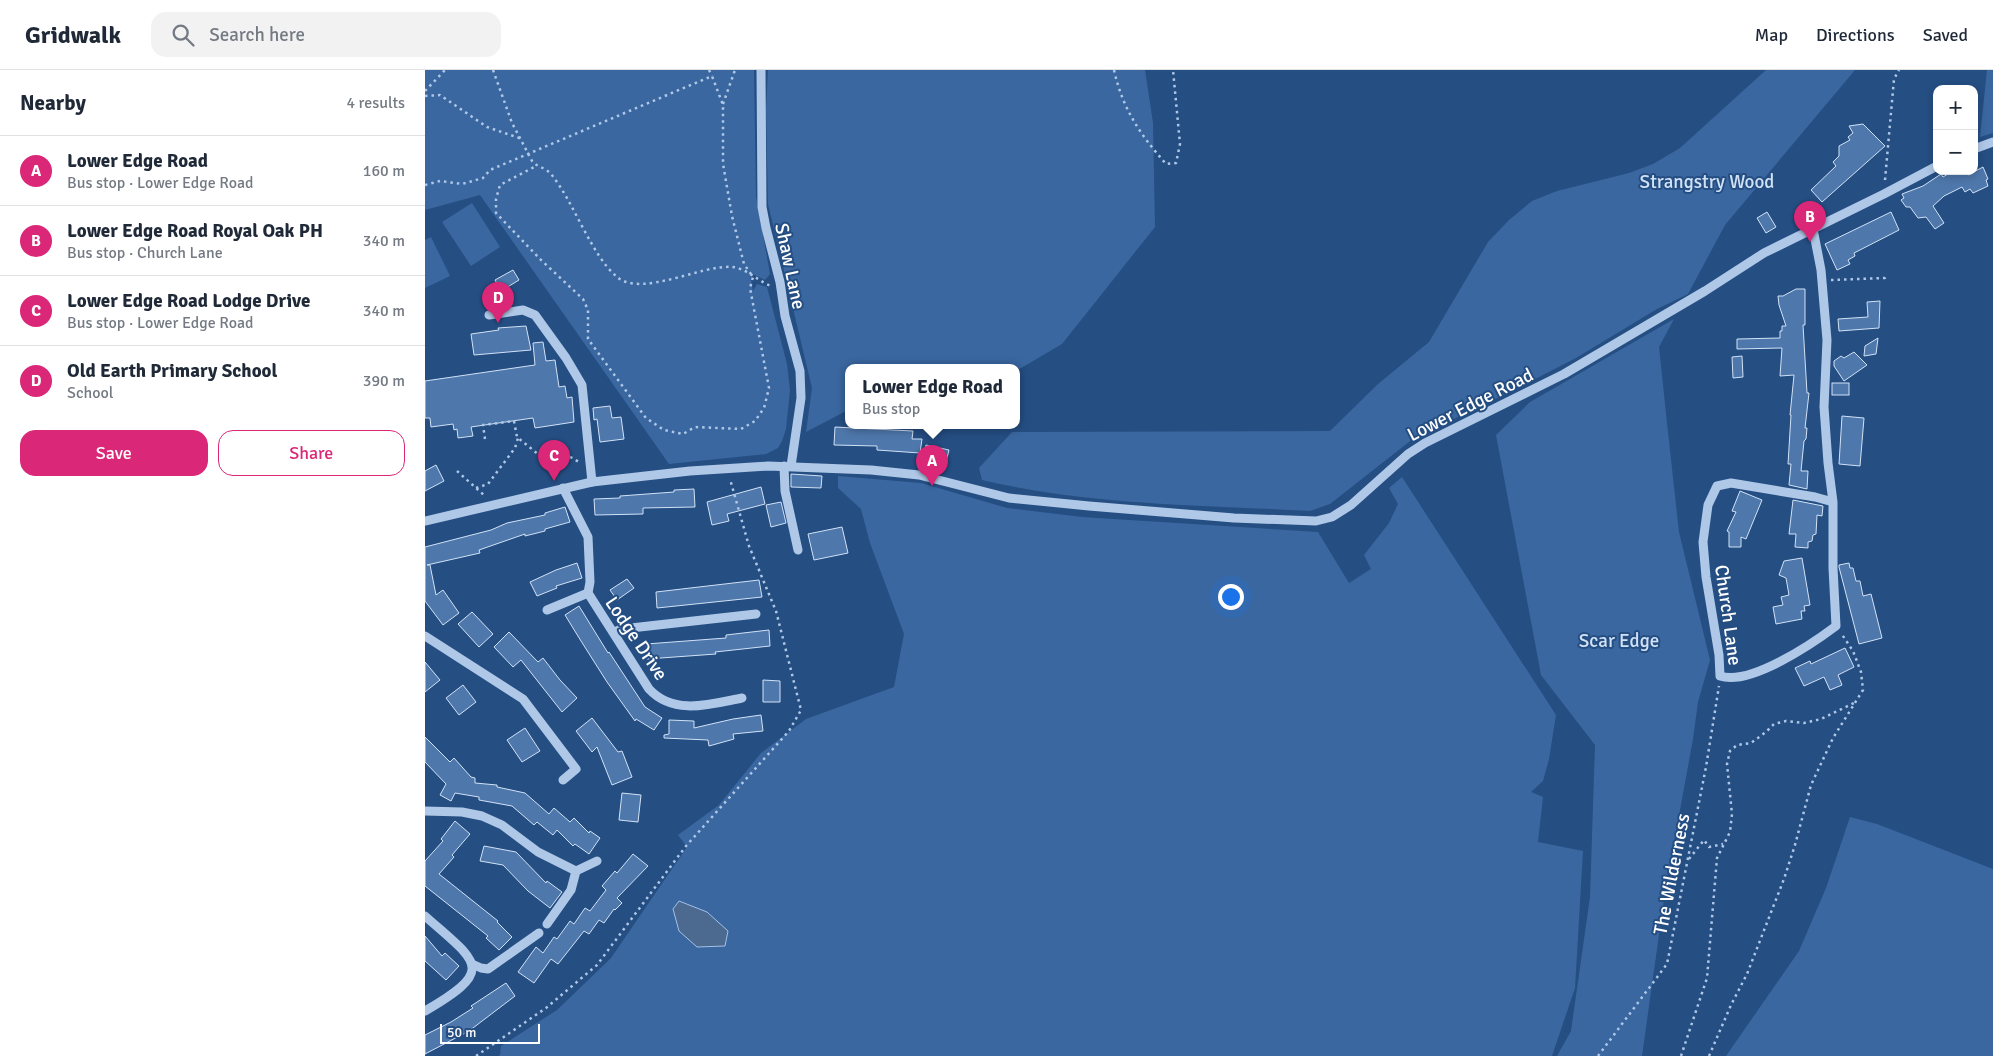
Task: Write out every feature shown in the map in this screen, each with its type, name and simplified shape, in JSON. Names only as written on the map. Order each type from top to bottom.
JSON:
[{"type":"street","name":"Shaw Lane","points":[[761,70],[762,207],[785,316],[800,371],[801,398],[787,466],[785,491],[799,550]]},
{"type":"street","points":[[1978,148],[1993,143]]},
{"type":"street","name":"Lower Edge Road","points":[[425,521],[592,482],[728,468],[787,466],[871,470],[919,475],[1009,498],[1089,506],[1234,518],[1309,521],[1325,519],[1339,514],[1351,505],[1408,454],[1425,443],[1564,374],[1705,291],[1757,257],[1933,168]]},
{"type":"street","points":[[1813,229],[1822,281],[1827,340],[1824,407],[1833,502],[1833,568],[1837,626]]},
{"type":"street","points":[[489,315],[523,310],[535,315],[579,378],[584,390],[592,482]]},
{"type":"street","name":"Church Lane","points":[[1833,502],[1815,497],[1731,483],[1717,486],[1708,505],[1703,542],[1706,577],[1719,655],[1720,676],[1729,679],[1747,676],[1803,648],[1837,626]]},
{"type":"street","name":"Lodge Drive","points":[[563,488],[588,536],[590,582],[588,593],[649,689],[662,699],[692,707],[742,698]]},
{"type":"street","points":[[547,610],[588,593]]},
{"type":"street","points":[[614,632],[623,629],[756,614]]},
{"type":"street","points":[[425,636],[523,699],[576,769],[563,780]]},
{"type":"street","points":[[425,811],[462,812],[482,816],[502,825],[538,852],[576,871]]},
{"type":"street","points":[[547,924],[571,890],[576,871],[597,860]]},
{"type":"street","points":[[425,916],[456,942],[472,964],[481,968],[487,968],[539,934]]},
{"type":"street","points":[[425,1011],[460,988],[471,977],[472,964]]},
{"type":"path","points":[[425,91],[445,70]]},
{"type":"path","points":[[493,70],[507,110],[528,153],[536,166],[549,172],[598,252],[618,278],[632,283],[646,284],[722,267],[739,268],[781,291]]},
{"type":"path","points":[[709,70],[723,106]]},
{"type":"path","points":[[536,166],[500,185],[496,199],[496,213],[541,260],[583,299],[588,310],[588,338],[646,418],[664,430],[683,434],[695,428],[741,429],[755,421],[764,408],[769,388],[750,288],[753,277],[745,264],[732,216],[723,164],[723,106],[735,70]]},
{"type":"path","points":[[1114,70],[1118,90],[1140,133],[1167,164],[1176,163],[1180,144],[1173,70]]},
{"type":"path","points":[[1884,194],[1894,79],[1899,70]]},
{"type":"path","points":[[425,186],[440,181],[462,184],[483,178],[490,170],[528,153],[712,76]]},
{"type":"path","points":[[425,96],[439,95],[487,127],[521,139]]},
{"type":"path","points":[[1822,281],[1873,280],[1885,278],[1886,274]]},
{"type":"path","points":[[485,438],[483,426],[514,421],[517,437],[544,459],[567,455],[591,470]]},
{"type":"path","points":[[476,488],[488,484],[515,448],[519,438]]},
{"type":"path","points":[[477,1056],[546,1008],[597,965],[685,846],[789,731],[801,710],[776,611],[749,546],[737,509],[728,468]]},
{"type":"path","points":[[457,471],[485,496],[490,506]]},
{"type":"path","points":[[1709,1056],[1747,974],[1785,879],[1811,785],[1833,738],[1863,690],[1861,672],[1853,651],[1837,626]]},
{"type":"path","name":"The Wilderness","points":[[1598,1056],[1667,964],[1706,767],[1720,676]]},
{"type":"path","points":[[1681,1056],[1707,978],[1717,858],[1730,832],[1732,814],[1727,764],[1730,751],[1737,745],[1751,742],[1767,732],[1774,724],[1787,721],[1804,723],[1821,719],[1855,703]]},
{"type":"path","points":[[1688,860],[1705,840],[1709,847],[1723,844]]},
{"type":"green space","points":[[425,70],[754,70],[756,196],[770,274],[765,280],[750,273],[753,291],[757,284],[767,287],[787,364],[790,390],[786,429],[778,448],[766,454],[669,464],[480,195],[425,210]]},
{"type":"green space","points":[[768,70],[1145,70],[1153,123],[1155,227],[1062,344],[1020,369],[1020,364],[845,364],[845,412],[806,432],[812,388],[768,204],[766,109]]},
{"type":"green space","name":"Strangstry Wood","points":[[1766,70],[1855,70],[1725,225],[1688,294],[1657,309],[1576,358],[1414,438],[1330,504],[1310,511],[1145,503],[1063,495],[982,480],[979,468],[1012,432],[1330,431],[1378,384],[1429,342],[1488,242],[1509,220],[1532,201],[1557,191],[1629,173],[1653,164],[1680,148]]},
{"type":"green space","points":[[1987,70],[1993,70],[1993,133],[1980,137]]},
{"type":"green space","points":[[472,203],[500,247],[471,266],[442,222]]},
{"type":"green space","points":[[431,237],[450,276],[425,288],[425,240]]},
{"type":"green space","name":"Scar Edge","points":[[1674,319],[1659,347],[1667,423],[1679,532],[1710,660],[1698,702],[1665,892],[1642,1056],[1557,1056],[1571,1031],[1590,897],[1595,745],[1541,675],[1496,435],[1530,402]]},
{"type":"green space","points":[[838,476],[921,483],[1007,508],[1082,517],[1318,532],[1349,583],[1371,569],[1364,555],[1389,523],[1398,504],[1389,488],[1402,477],[1556,715],[1549,759],[1543,781],[1531,792],[1543,797],[1538,842],[1583,851],[1575,988],[1552,1056],[498,1056],[500,1055],[501,1046],[557,1010],[611,958],[687,847],[678,835],[719,805],[761,753],[806,719],[894,687],[904,634],[870,543],[861,509],[838,488]],"holes":[[[707,912],[728,931],[725,946]]]},
{"type":"green space","points":[[1850,817],[1877,824],[1993,869],[1993,1056],[1726,1056],[1799,951],[1826,888]]},
{"type":"shaded area","points":[[679,901],[707,912],[728,931],[725,946],[697,947],[679,931],[673,909]]},
{"type":"building","points":[[1863,124],[1885,146],[1822,202],[1811,190],[1836,166],[1833,162],[1839,156],[1839,146],[1850,140],[1848,137],[1853,133],[1849,126]]},
{"type":"building","points":[[1983,167],[1988,179],[1986,180],[1988,186],[1973,193],[1970,189],[1965,192],[1962,187],[1944,196],[1933,206],[1944,223],[1935,229],[1926,217],[1918,218],[1910,207],[1906,207],[1901,200],[1904,198],[1902,194],[1923,186],[1940,175],[1943,177],[1946,175],[1978,175],[1978,170]]},
{"type":"building","points":[[1767,212],[1776,227],[1766,233],[1757,218]]},
{"type":"building","points":[[1891,212],[1899,230],[1854,253],[1855,256],[1848,260],[1850,264],[1837,270],[1825,244]]},
{"type":"building","points":[[513,270],[519,280],[501,291],[495,280]]},
{"type":"building","points":[[1796,289],[1805,289],[1805,325],[1803,325],[1807,393],[1809,393],[1805,428],[1807,428],[1806,439],[1804,441],[1801,471],[1808,471],[1807,489],[1789,485],[1791,464],[1788,464],[1790,415],[1794,375],[1780,376],[1782,348],[1737,349],[1737,339],[1780,338],[1782,326],[1786,326],[1778,296],[1783,296]]},
{"type":"building","points":[[1880,301],[1879,328],[1839,331],[1838,319],[1868,317],[1867,302]]},
{"type":"building","points":[[526,326],[531,350],[474,355],[471,334],[499,330],[498,328]]},
{"type":"building","points":[[1878,338],[1876,354],[1864,356],[1865,346]]},
{"type":"building","points":[[543,342],[546,361],[555,360],[559,387],[565,386],[567,398],[572,397],[574,422],[535,428],[533,418],[471,427],[473,436],[458,438],[457,429],[454,430],[453,424],[431,427],[430,418],[425,418],[425,381],[535,365],[533,343]]},
{"type":"building","points":[[1854,352],[1867,365],[1844,381],[1834,366],[1834,361],[1841,356],[1844,358]]},
{"type":"building","points":[[1742,356],[1743,377],[1733,378],[1732,357]]},
{"type":"building","points":[[1832,383],[1849,383],[1849,395],[1832,395]]},
{"type":"building","points":[[610,406],[612,418],[621,417],[624,439],[600,442],[597,419],[594,420],[593,408]]},
{"type":"building","points":[[1842,416],[1864,418],[1860,466],[1839,464]]},
{"type":"building","points":[[835,427],[913,431],[912,439],[922,439],[920,453],[877,450],[877,446],[834,445]]},
{"type":"building","points":[[926,445],[949,450],[946,462],[924,456]]},
{"type":"building","points":[[436,465],[444,481],[425,491],[425,471]]},
{"type":"building","points":[[791,474],[822,476],[821,488],[791,487]]},
{"type":"building","points":[[761,487],[765,504],[727,514],[729,521],[712,525],[707,502]]},
{"type":"building","points":[[694,489],[695,507],[643,508],[643,514],[595,515],[594,499],[620,498],[620,496]]},
{"type":"building","points":[[1740,491],[1762,500],[1746,539],[1741,537],[1741,547],[1729,547],[1729,532],[1727,531],[1736,512],[1732,511]]},
{"type":"building","points":[[1793,500],[1823,506],[1822,516],[1817,515],[1816,534],[1813,535],[1812,541],[1808,542],[1808,548],[1795,547],[1796,534],[1789,534]]},
{"type":"building","points":[[781,502],[786,523],[771,527],[766,505]]},
{"type":"building","points":[[565,507],[570,522],[545,529],[545,531],[525,536],[525,534],[479,550],[480,553],[427,565],[430,565],[436,595],[443,590],[459,613],[443,625],[425,601],[425,547],[491,530],[507,523],[545,515],[545,513]]},
{"type":"building","points":[[842,527],[848,553],[814,560],[808,534]]},
{"type":"building","points":[[1802,558],[1810,605],[1804,606],[1805,611],[1801,611],[1802,619],[1776,624],[1773,607],[1783,605],[1781,597],[1789,595],[1786,578],[1779,575],[1784,561]]},
{"type":"building","points":[[577,563],[582,578],[556,586],[557,588],[537,596],[530,582]]},
{"type":"building","points":[[1849,563],[1850,568],[1853,568],[1856,581],[1860,581],[1863,596],[1871,594],[1882,638],[1859,644],[1839,567],[1839,565]]},
{"type":"building","points":[[627,579],[634,588],[617,600],[610,590]]},
{"type":"building","points":[[759,580],[762,597],[657,608],[656,592]]},
{"type":"building","points":[[579,606],[645,707],[662,718],[654,730],[636,719],[635,721],[607,682],[565,615]]},
{"type":"building","points":[[472,612],[493,634],[479,647],[458,624]]},
{"type":"building","points":[[769,630],[770,646],[715,652],[716,654],[647,659],[646,644],[726,638],[726,635]]},
{"type":"building","points":[[509,632],[538,662],[543,658],[577,698],[562,712],[521,660],[513,667],[494,647]]},
{"type":"building","points":[[1845,648],[1854,667],[1838,675],[1842,685],[1830,690],[1824,677],[1804,686],[1795,668],[1810,661],[1811,664]]},
{"type":"building","points":[[425,662],[440,680],[425,692]]},
{"type":"building","points":[[763,680],[780,681],[780,702],[763,702]]},
{"type":"building","points":[[463,685],[476,702],[459,715],[446,698]]},
{"type":"building","points":[[761,715],[763,731],[733,734],[734,739],[709,746],[708,740],[664,738],[664,735],[669,734],[669,720],[694,721],[694,728]]},
{"type":"building","points":[[592,718],[618,752],[622,751],[632,777],[612,785],[597,747],[592,752],[576,731]]},
{"type":"building","points":[[525,728],[540,751],[522,762],[507,740]]},
{"type":"building","points":[[425,737],[450,762],[454,758],[471,777],[475,778],[475,783],[497,785],[497,787],[525,793],[549,814],[554,808],[570,822],[574,818],[589,833],[590,831],[600,838],[589,854],[575,844],[573,846],[557,830],[553,835],[537,822],[534,825],[512,806],[455,793],[451,801],[440,795],[446,784],[425,762]]},
{"type":"building","points":[[622,793],[641,795],[638,822],[619,820]]},
{"type":"building","points":[[455,821],[470,834],[439,874],[498,921],[512,937],[499,950],[486,938],[488,936],[425,886],[425,861],[443,841],[441,839]]},
{"type":"building","points":[[484,846],[516,852],[546,883],[547,881],[562,892],[550,908],[528,891],[503,865],[480,861]]},
{"type":"building","points":[[633,854],[648,866],[617,898],[622,903],[614,909],[604,923],[599,920],[589,934],[584,931],[558,964],[551,959],[534,983],[518,972],[536,947],[543,953],[554,937],[557,939],[570,921],[574,924],[585,908],[590,911],[606,890],[602,886],[615,871],[617,873]]},
{"type":"building","points":[[425,936],[442,956],[445,953],[459,966],[446,980],[425,961]]},
{"type":"building","points":[[506,983],[515,996],[469,1031],[425,1054],[425,1035],[473,1008],[471,1006]]},
{"type":"place","name":"Lower Edge Road Royal Oak PH","points":[[1810,242]]},
{"type":"place","name":"Old Earth Primary School","points":[[498,323]]},
{"type":"place","name":"Lower Edge Road Lodge Drive","points":[[554,481]]},
{"type":"place","name":"Lower Edge Road","points":[[932,486]]}]
